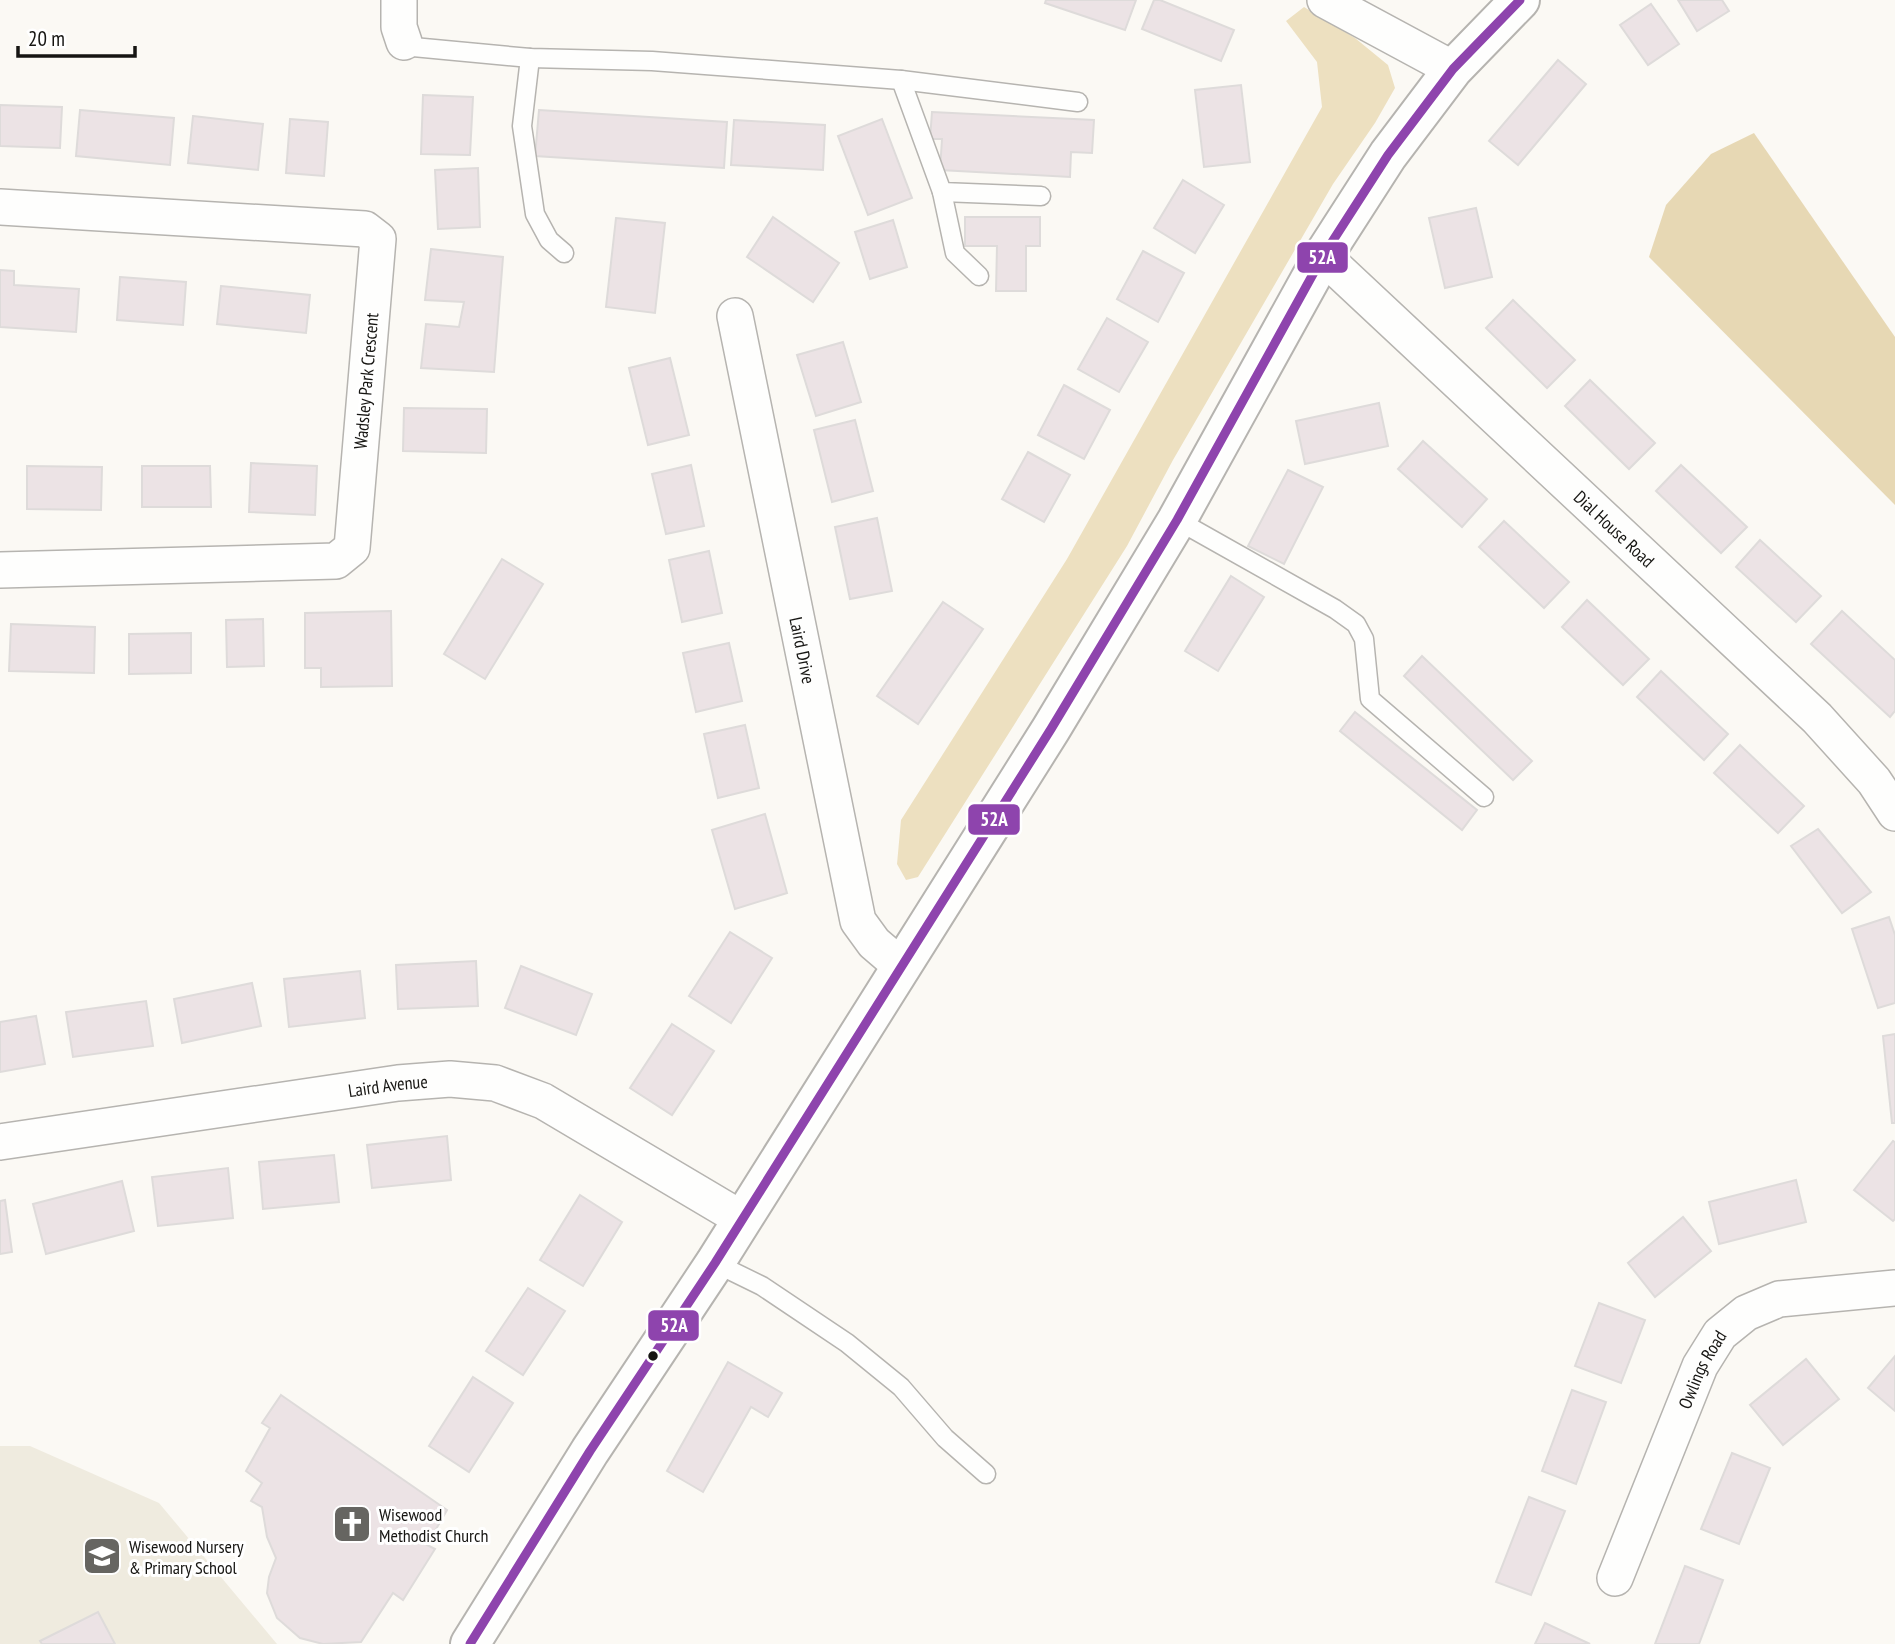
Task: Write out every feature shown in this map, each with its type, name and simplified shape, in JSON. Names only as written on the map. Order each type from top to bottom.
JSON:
[{"type":"street","points":[[399,0],[399,27],[404,42]]},
{"type":"street","points":[[1325,0],[1453,69]]},
{"type":"street","points":[[470,1644],[590,1451],[715,1263],[1051,729],[1177,520],[1323,256],[1388,155],[1453,69],[1520,0]]},
{"type":"street","name":"Wadsley Park Crescent","points":[[0,206],[45,211],[365,229],[378,239],[352,548],[336,561],[0,570]]},
{"type":"street","name":"Dial House Road","points":[[1323,256],[1817,718],[1874,781],[1895,813]]},
{"type":"street","name":"Laird Drive","points":[[735,316],[858,921],[874,943],[902,967]]},
{"type":"street","name":"Laird Avenue","points":[[0,1142],[398,1083],[450,1079],[495,1083],[543,1101],[742,1219]]},
{"type":"street","name":"Owlings Road","points":[[1615,1578],[1700,1366],[1720,1334],[1746,1312],[1779,1299],[1895,1287]]},
{"type":"lane","points":[[404,42],[413,47],[530,58],[652,61],[901,80],[1078,102]]},
{"type":"lane","points":[[530,58],[522,126],[535,214],[549,240],[564,253]]},
{"type":"lane","points":[[901,80],[942,192],[955,253],[979,276]]},
{"type":"lane","points":[[942,192],[1041,197]]},
{"type":"lane","points":[[1177,520],[1335,609],[1356,624],[1364,639],[1370,699],[1484,797]]},
{"type":"lane","points":[[715,1263],[762,1286],[847,1343],[901,1387],[945,1438],[986,1474]]},
{"type":"shaded area","points":[[1304,7],[1355,38],[1388,65],[1395,88],[1375,123],[1333,184],[1173,460],[1127,546],[918,877],[906,880],[897,864],[901,820],[1067,559],[1322,107],[1317,62],[1286,21]]},
{"type":"shaded area","points":[[1754,133],[1895,337],[1895,505],[1649,257],[1666,205],[1711,154]]},
{"type":"shaded area","name":"Wisewood Nursery & Primary School","points":[[0,1446],[30,1446],[159,1503],[277,1644],[0,1644]]},
{"type":"building","points":[[1046,0],[1136,0],[1125,30],[1045,3]]},
{"type":"building","points":[[1154,0],[1160,0],[1234,30],[1221,61],[1142,29]]},
{"type":"building","points":[[1678,0],[1722,0],[1729,11],[1697,31]]},
{"type":"building","points":[[1651,4],[1679,44],[1648,65],[1620,25]]},
{"type":"building","points":[[1558,60],[1586,84],[1518,165],[1489,141]]},
{"type":"building","points":[[1241,85],[1250,162],[1204,167],[1195,90]]},
{"type":"building","points":[[423,95],[473,97],[470,155],[421,154]]},
{"type":"building","points":[[0,105],[62,107],[60,148],[0,146]]},
{"type":"building","points":[[80,110],[174,118],[170,165],[76,156]]},
{"type":"building","points":[[539,110],[727,122],[724,168],[535,156]]},
{"type":"building","points":[[932,112],[1094,120],[1092,153],[1071,152],[1070,177],[940,170],[942,139],[930,139]]},
{"type":"building","points":[[193,116],[263,124],[258,170],[188,163]]},
{"type":"building","points":[[290,119],[328,122],[324,176],[286,173]]},
{"type":"building","points":[[882,119],[912,198],[868,215],[838,136]]},
{"type":"building","points":[[734,120],[825,125],[823,170],[731,165]]},
{"type":"building","points":[[478,168],[480,227],[438,229],[435,170]]},
{"type":"building","points":[[1183,180],[1224,205],[1195,253],[1154,228]]},
{"type":"building","points":[[1476,208],[1492,277],[1445,288],[1429,218]]},
{"type":"building","points":[[773,217],[839,263],[813,302],[747,257]]},
{"type":"building","points":[[965,217],[1040,217],[1040,246],[1026,246],[1026,291],[996,291],[997,246],[965,246]]},
{"type":"building","points":[[616,218],[665,223],[655,313],[606,307]]},
{"type":"building","points":[[893,220],[907,267],[870,279],[855,232]]},
{"type":"building","points":[[431,249],[503,257],[494,372],[421,368],[426,324],[459,327],[464,302],[425,300]]},
{"type":"building","points":[[1143,251],[1184,273],[1158,322],[1117,299]]},
{"type":"building","points":[[0,270],[14,271],[14,285],[79,289],[76,332],[0,327]]},
{"type":"building","points":[[120,277],[186,282],[183,325],[117,320]]},
{"type":"building","points":[[221,286],[310,295],[306,333],[217,324]]},
{"type":"building","points":[[1513,300],[1575,360],[1547,388],[1486,328]]},
{"type":"building","points":[[1107,318],[1148,342],[1119,392],[1078,369]]},
{"type":"building","points":[[843,342],[861,402],[816,416],[797,355]]},
{"type":"building","points":[[670,358],[689,435],[648,445],[629,368]]},
{"type":"building","points":[[1590,380],[1655,443],[1629,469],[1565,406]]},
{"type":"building","points":[[1064,385],[1110,410],[1084,459],[1038,435]]},
{"type":"building","points":[[1379,403],[1388,446],[1305,464],[1296,421]]},
{"type":"building","points":[[404,408],[487,409],[486,453],[403,451]]},
{"type":"building","points":[[855,420],[873,491],[832,502],[814,430]]},
{"type":"building","points":[[1423,441],[1487,499],[1462,527],[1398,469]]},
{"type":"building","points":[[1028,452],[1070,475],[1044,522],[1002,499]]},
{"type":"building","points":[[251,463],[317,466],[315,515],[249,512]]},
{"type":"building","points":[[691,465],[704,526],[666,534],[652,474]]},
{"type":"building","points":[[1681,465],[1747,527],[1721,553],[1656,491]]},
{"type":"building","points":[[27,466],[102,467],[101,510],[27,509]]},
{"type":"building","points":[[142,466],[210,466],[211,507],[142,507]]},
{"type":"building","points":[[1288,470],[1323,487],[1284,564],[1248,546]]},
{"type":"building","points":[[877,518],[892,591],[850,599],[835,527]]},
{"type":"building","points":[[1504,521],[1569,582],[1544,608],[1479,547]]},
{"type":"building","points":[[1760,540],[1821,596],[1796,622],[1736,567]]},
{"type":"building","points":[[709,551],[722,613],[682,622],[669,560]]},
{"type":"building","points":[[502,559],[543,584],[485,679],[444,654]]},
{"type":"building","points":[[1231,576],[1264,597],[1218,671],[1185,651]]},
{"type":"building","points":[[1587,600],[1649,659],[1623,685],[1562,627]]},
{"type":"building","points":[[943,602],[983,629],[918,724],[877,696]]},
{"type":"building","points":[[391,611],[392,686],[321,687],[321,668],[305,668],[305,613]]},
{"type":"building","points":[[1842,611],[1895,660],[1895,711],[1890,717],[1811,644]]},
{"type":"building","points":[[263,619],[264,666],[227,667],[226,620]]},
{"type":"building","points":[[11,624],[95,627],[94,673],[9,671]]},
{"type":"building","points":[[191,633],[191,673],[129,674],[129,634]]},
{"type":"building","points":[[729,643],[742,701],[696,712],[683,653]]},
{"type":"building","points":[[1422,656],[1532,761],[1513,780],[1404,676]]},
{"type":"building","points":[[1661,671],[1728,734],[1704,760],[1637,697]]},
{"type":"building","points":[[1355,712],[1477,810],[1462,830],[1340,731]]},
{"type":"building","points":[[745,725],[759,788],[718,798],[704,734]]},
{"type":"building","points":[[1740,745],[1804,806],[1778,833],[1714,773]]},
{"type":"building","points":[[765,814],[787,893],[735,909],[712,830]]},
{"type":"building","points":[[1818,829],[1871,892],[1842,913],[1791,846]]},
{"type":"building","points":[[1889,917],[1895,935],[1895,1003],[1878,1008],[1852,929]]},
{"type":"building","points":[[730,932],[772,958],[731,1023],[689,996]]},
{"type":"building","points":[[476,961],[478,1006],[398,1009],[396,965]]},
{"type":"building","points":[[521,966],[592,994],[576,1035],[505,1008]]},
{"type":"building","points":[[360,971],[365,1018],[289,1027],[284,979]]},
{"type":"building","points":[[252,983],[261,1026],[182,1043],[174,999]]},
{"type":"building","points":[[146,1001],[153,1046],[73,1057],[66,1012]]},
{"type":"building","points":[[36,1016],[45,1064],[0,1072],[0,1022]]},
{"type":"building","points":[[672,1024],[714,1051],[672,1115],[630,1088]]},
{"type":"building","points":[[1895,1034],[1895,1123],[1892,1123],[1883,1036]]},
{"type":"building","points":[[447,1136],[451,1180],[372,1188],[367,1145]]},
{"type":"building","points":[[1893,1141],[1895,1219],[1893,1221],[1854,1190]]},
{"type":"building","points":[[334,1155],[339,1202],[263,1209],[259,1162]]},
{"type":"building","points":[[228,1168],[233,1218],[158,1226],[152,1177]]},
{"type":"building","points":[[1796,1180],[1806,1222],[1719,1244],[1709,1202]]},
{"type":"building","points":[[122,1181],[134,1231],[46,1254],[33,1204]]},
{"type":"building","points":[[580,1195],[622,1222],[583,1286],[540,1260]]},
{"type":"building","points":[[5,1200],[12,1252],[0,1254],[0,1201]]},
{"type":"building","points":[[1683,1217],[1711,1251],[1655,1297],[1628,1263]]},
{"type":"building","points":[[528,1288],[565,1311],[523,1375],[486,1351]]},
{"type":"building","points":[[1599,1303],[1645,1320],[1621,1383],[1575,1366]]},
{"type":"building","points":[[1895,1356],[1895,1411],[1868,1388]]},
{"type":"building","points":[[1806,1359],[1839,1399],[1783,1445],[1750,1405]]},
{"type":"building","points":[[728,1362],[782,1393],[768,1417],[751,1407],[703,1492],[667,1471]]},
{"type":"building","points":[[473,1377],[513,1403],[469,1472],[429,1446]]},
{"type":"building","points":[[1572,1390],[1606,1402],[1576,1484],[1542,1471]]},
{"type":"building","name":"Wisewood Methodist Church","points":[[281,1395],[447,1510],[427,1545],[435,1549],[403,1600],[393,1593],[361,1642],[323,1644],[300,1638],[277,1618],[267,1593],[276,1558],[267,1537],[262,1507],[251,1501],[262,1483],[246,1471],[270,1428],[262,1423]]},
{"type":"building","points":[[1732,1453],[1770,1468],[1739,1544],[1701,1529]]},
{"type":"building","points":[[1529,1497],[1565,1511],[1531,1595],[1496,1582]]},
{"type":"building","points":[[1685,1566],[1723,1580],[1699,1644],[1655,1644]]},
{"type":"building","points":[[98,1612],[115,1644],[42,1644],[40,1641]]},
{"type":"building","points":[[1545,1623],[1590,1644],[1535,1644]]},
{"type":"transit line","name":"52A","points":[[470,1644],[590,1451],[715,1263],[1051,729],[1177,520],[1323,256],[1388,155],[1453,69],[1520,0]]},
{"type":"place","name":"Wisewood Methodist Church","points":[[352,1524]]},
{"type":"place","name":"Wisewood Nursery & Primary School","points":[[102,1556]]}]
